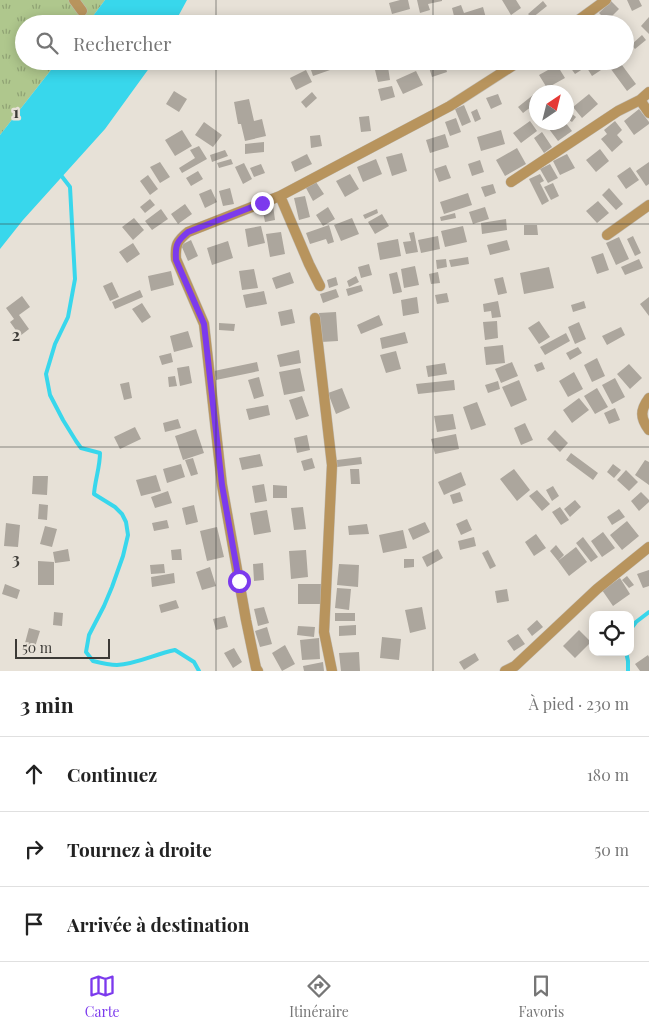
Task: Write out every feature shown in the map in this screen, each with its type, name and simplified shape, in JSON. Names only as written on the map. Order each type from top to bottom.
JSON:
[{"type":"street","points":[[74,0],[82,11]]},
{"type":"street","points":[[586,15],[606,0]]},
{"type":"street","points":[[258,671],[246,620],[222,485],[204,324],[176,260],[175,249],[179,240],[188,232],[280,196],[450,106],[506,70]]},
{"type":"street","points":[[511,182],[618,112],[640,100],[649,92]]},
{"type":"street","points":[[640,100],[649,113]]},
{"type":"street","points":[[280,196],[320,286]]},
{"type":"street","points":[[606,235],[649,205]]},
{"type":"street","points":[[315,318],[332,465],[324,632],[332,671]]},
{"type":"street","points":[[649,398],[642,407],[642,421],[649,430]]},
{"type":"street","points":[[506,671],[515,666],[597,589],[649,547]]},
{"type":"green space","points":[[0,0],[105,0],[94,15],[15,15],[15,70],[51,70],[0,135]]},
{"type":"water","points":[[105,0],[187,0],[179,15],[94,15]]},
{"type":"water","points":[[51,70],[148,70],[105,129],[23,220],[0,249],[0,135]]},
{"type":"building","points":[[408,0],[410,9],[392,14],[389,3]]},
{"type":"building","points":[[417,0],[442,1],[428,4],[430,10],[420,13]]},
{"type":"building","points":[[502,0],[516,0],[521,8],[511,15]]},
{"type":"building","points":[[627,0],[639,0],[642,6],[632,11]]},
{"type":"building","points":[[543,1],[547,6],[536,15],[528,14]]},
{"type":"building","points":[[611,1],[619,9],[613,15],[601,15],[599,13]]},
{"type":"building","points":[[461,5],[464,13],[483,7],[485,15],[454,15],[452,8]]},
{"type":"building","points":[[649,17],[649,34],[641,26]]},
{"type":"building","points":[[642,35],[646,40],[635,49],[634,42]]},
{"type":"building","points":[[306,70],[312,82],[296,90],[290,78]]},
{"type":"building","points":[[311,70],[330,70],[313,76]]},
{"type":"building","points":[[375,70],[388,70],[390,80],[378,82]]},
{"type":"building","points":[[430,70],[446,70],[447,72],[432,77]]},
{"type":"building","points":[[548,70],[560,70],[565,78],[552,85],[545,85],[539,75]]},
{"type":"building","points":[[572,70],[581,70],[575,74]]},
{"type":"building","points":[[588,70],[601,70],[592,76]]},
{"type":"building","points":[[612,70],[626,70],[636,84],[627,91]]},
{"type":"building","points":[[416,71],[423,85],[403,94],[396,80]]},
{"type":"building","points":[[392,86],[395,97],[381,101],[378,89]]},
{"type":"building","points":[[174,91],[187,99],[179,112],[166,104]]},
{"type":"building","points":[[312,92],[317,98],[306,108],[301,102]]},
{"type":"building","points":[[498,94],[502,104],[491,109],[486,98]]},
{"type":"building","points":[[589,94],[598,104],[582,118],[574,106]]},
{"type":"building","points":[[529,98],[529,108],[523,113],[518,107]]},
{"type":"building","points":[[249,99],[254,121],[262,119],[266,136],[245,141],[241,124],[238,124],[234,102]]},
{"type":"building","points":[[464,105],[471,122],[462,126],[455,109]]},
{"type":"building","points":[[477,109],[481,119],[475,122],[471,112]]},
{"type":"building","points":[[639,109],[649,124],[634,135],[624,121]]},
{"type":"building","points":[[369,116],[371,131],[361,132],[359,117]]},
{"type":"building","points":[[456,118],[461,132],[450,136],[445,122]]},
{"type":"building","points":[[615,121],[622,130],[617,135],[623,142],[612,152],[601,139],[607,134],[604,130]]},
{"type":"building","points":[[204,122],[222,135],[213,147],[195,135]]},
{"type":"building","points":[[529,122],[529,130],[537,131],[521,143],[513,133]]},
{"type":"building","points":[[182,130],[192,146],[175,156],[165,140]]},
{"type":"building","points":[[501,130],[505,144],[481,151],[477,137]]},
{"type":"building","points":[[550,130],[572,131],[558,141]]},
{"type":"building","points":[[542,132],[552,147],[544,153],[534,138]]},
{"type":"building","points":[[445,134],[449,147],[430,153],[426,140]]},
{"type":"building","points":[[320,135],[322,146],[311,148],[310,136]]},
{"type":"building","points":[[264,142],[264,152],[245,154],[245,144]]},
{"type":"building","points":[[199,146],[207,159],[182,173],[179,168],[195,158],[190,150]]},
{"type":"building","points":[[517,148],[526,164],[505,176],[496,160]]},
{"type":"building","points":[[600,149],[609,161],[596,172],[586,160]]},
{"type":"building","points":[[225,150],[228,156],[212,162],[210,155]]},
{"type":"building","points":[[402,153],[407,171],[392,176],[386,157]]},
{"type":"building","points":[[307,154],[312,164],[295,172],[291,162]]},
{"type":"building","points":[[567,154],[575,168],[560,175],[553,161]]},
{"type":"building","points":[[231,159],[233,164],[219,168],[217,163]]},
{"type":"building","points":[[376,159],[382,174],[363,182],[357,167]]},
{"type":"building","points":[[480,160],[484,172],[472,176],[468,164]]},
{"type":"building","points":[[160,162],[170,177],[160,183],[150,167]]},
{"type":"building","points":[[649,162],[649,184],[646,186],[636,171]]},
{"type":"building","points":[[244,163],[252,179],[243,184],[235,167]]},
{"type":"building","points":[[261,164],[265,173],[254,177],[250,168]]},
{"type":"building","points":[[550,164],[558,178],[548,183],[540,169]]},
{"type":"building","points":[[446,165],[451,178],[439,182],[434,169]]},
{"type":"building","points":[[630,167],[639,180],[626,189],[617,176]]},
{"type":"building","points":[[198,171],[203,179],[191,186],[186,178]]},
{"type":"building","points":[[350,174],[359,189],[345,197],[336,181]]},
{"type":"building","points":[[540,174],[544,181],[540,183],[549,201],[542,205],[529,179]]},
{"type":"building","points":[[148,175],[158,189],[150,195],[140,181]]},
{"type":"building","points":[[316,182],[324,194],[313,201],[306,188]]},
{"type":"building","points":[[553,183],[559,196],[551,200],[544,187]]},
{"type":"building","points":[[493,184],[496,193],[485,197],[481,187]]},
{"type":"building","points":[[230,188],[234,204],[223,206],[219,191]]},
{"type":"building","points":[[609,188],[623,204],[616,210],[602,195]]},
{"type":"building","points":[[211,189],[217,202],[205,208],[199,194]]},
{"type":"building","points":[[468,193],[472,205],[444,214],[440,202]]},
{"type":"building","points":[[305,196],[310,217],[299,220],[294,198]]},
{"type":"building","points":[[150,199],[155,205],[145,213],[140,207]]},
{"type":"building","points":[[598,201],[609,213],[597,223],[586,211]]},
{"type":"building","points":[[185,204],[192,214],[178,224],[171,214]]},
{"type":"building","points":[[273,205],[275,220],[265,222],[262,207]]},
{"type":"building","points":[[328,207],[335,219],[323,226],[316,215]]},
{"type":"building","points":[[485,207],[489,219],[473,224],[469,212]]},
{"type":"building","points":[[161,209],[168,219],[152,230],[145,221]]},
{"type":"building","points":[[377,209],[378,213],[365,219],[363,215]]},
{"type":"building","points":[[455,213],[456,218],[441,221],[440,217]]},
{"type":"building","points":[[382,214],[389,226],[375,234],[368,222]]},
{"type":"building","points":[[134,218],[144,230],[133,240],[122,227]]},
{"type":"building","points":[[352,218],[359,234],[341,241],[334,225]]},
{"type":"building","points":[[506,219],[507,230],[482,234],[481,223]]},
{"type":"building","points":[[329,225],[334,242],[328,244],[326,239],[310,244],[306,233]]},
{"type":"building","points":[[524,225],[537,225],[538,235],[524,235]]},
{"type":"building","points":[[261,226],[265,243],[248,247],[245,229]]},
{"type":"building","points":[[463,226],[467,242],[445,247],[441,231]]},
{"type":"building","points":[[281,232],[285,254],[270,257],[266,234]]},
{"type":"building","points":[[414,232],[418,252],[406,254],[403,242],[411,241],[409,233]]},
{"type":"building","points":[[438,236],[440,249],[421,253],[418,240]]},
{"type":"building","points":[[633,236],[641,253],[635,256],[627,239]]},
{"type":"building","points":[[619,237],[629,259],[616,265],[606,243]]},
{"type":"building","points":[[398,239],[401,256],[380,260],[377,243]]},
{"type":"building","points":[[191,240],[198,256],[188,261],[181,245]]},
{"type":"building","points":[[507,240],[510,250],[490,255],[487,245]]},
{"type":"building","points":[[228,241],[233,258],[212,265],[207,248]]},
{"type":"building","points":[[133,243],[140,254],[127,263],[119,252]]},
{"type":"building","points":[[603,253],[609,270],[597,274],[591,257]]},
{"type":"building","points":[[468,257],[469,264],[451,267],[449,260]]},
{"type":"building","points":[[446,259],[447,267],[437,269],[436,260]]},
{"type":"building","points":[[639,259],[643,268],[625,275],[621,267]]},
{"type":"building","points":[[369,264],[372,275],[361,278],[358,267]]},
{"type":"building","points":[[415,266],[419,285],[404,288],[401,269]]},
{"type":"building","points":[[549,267],[554,288],[524,294],[520,273]]},
{"type":"building","points":[[254,269],[258,288],[242,290],[239,271]]},
{"type":"building","points":[[171,271],[174,285],[151,291],[148,276]]},
{"type":"building","points":[[290,272],[294,283],[276,289],[272,278]]},
{"type":"building","points":[[397,272],[402,292],[393,294],[389,274]]},
{"type":"building","points":[[438,272],[440,283],[431,284],[429,274]]},
{"type":"building","points":[[356,276],[359,282],[349,287],[347,281]]},
{"type":"building","points":[[336,277],[338,285],[329,288],[327,280]]},
{"type":"building","points":[[503,277],[507,293],[498,295],[494,279]]},
{"type":"building","points":[[112,282],[119,297],[110,301],[103,286]]},
{"type":"building","points":[[361,285],[363,291],[348,296],[346,289]]},
{"type":"building","points":[[336,289],[339,297],[323,303],[320,294]]},
{"type":"building","points":[[140,290],[143,297],[115,309],[112,302]]},
{"type":"building","points":[[264,291],[267,304],[246,308],[243,295]]},
{"type":"building","points":[[447,293],[449,302],[437,304],[435,295]]},
{"type":"building","points":[[22,296],[30,307],[19,315],[29,329],[20,336],[10,322],[14,319],[6,308]]},
{"type":"building","points":[[417,297],[419,313],[403,316],[401,300]]},
{"type":"building","points":[[649,297],[649,316],[640,304]]},
{"type":"building","points":[[498,301],[501,317],[492,318],[491,311],[484,312],[483,304]]},
{"type":"building","points":[[584,301],[586,308],[573,312],[571,305]]},
{"type":"building","points":[[142,303],[151,317],[142,323],[132,309]]},
{"type":"building","points":[[292,309],[295,323],[281,326],[278,312]]},
{"type":"building","points":[[336,312],[338,341],[321,342],[319,313]]},
{"type":"building","points":[[379,315],[383,325],[361,334],[357,325]]},
{"type":"building","points":[[497,321],[498,338],[485,340],[483,322]]},
{"type":"building","points":[[539,321],[550,337],[539,344],[528,328]]},
{"type":"building","points":[[579,322],[586,339],[575,344],[568,327]]},
{"type":"building","points":[[219,323],[235,324],[234,331],[219,330]]},
{"type":"building","points":[[621,327],[625,335],[607,345],[602,336]]},
{"type":"building","points":[[188,331],[193,347],[174,352],[170,336]]},
{"type":"building","points":[[405,332],[408,343],[382,349],[380,338]]},
{"type":"building","points":[[566,333],[570,341],[545,355],[540,347]]},
{"type":"building","points":[[503,345],[505,363],[486,365],[484,347]]},
{"type":"building","points":[[578,347],[582,353],[570,360],[566,353]]},
{"type":"building","points":[[299,350],[301,363],[280,367],[277,355]]},
{"type":"building","points":[[396,351],[401,369],[386,373],[380,355]]},
{"type":"building","points":[[171,353],[173,362],[162,365],[159,356]]},
{"type":"building","points":[[597,358],[605,376],[592,382],[584,365]]},
{"type":"building","points":[[257,362],[259,371],[216,380],[214,371]]},
{"type":"building","points":[[512,362],[518,376],[501,383],[495,369]]},
{"type":"building","points":[[542,362],[545,369],[537,372],[534,365]]},
{"type":"building","points":[[445,363],[447,374],[428,377],[426,366]]},
{"type":"building","points":[[629,364],[642,378],[630,389],[617,374]]},
{"type":"building","points":[[189,366],[192,383],[180,386],[177,368]]},
{"type":"building","points":[[300,368],[305,391],[284,395],[279,372]]},
{"type":"building","points":[[574,372],[583,389],[568,397],[559,381]]},
{"type":"building","points":[[175,376],[177,386],[169,387],[168,377]]},
{"type":"building","points":[[259,377],[264,396],[254,399],[248,380]]},
{"type":"building","points":[[615,378],[625,397],[612,404],[602,385]]},
{"type":"building","points":[[454,380],[455,390],[418,394],[416,384]]},
{"type":"building","points":[[519,380],[527,400],[511,407],[502,387]]},
{"type":"building","points":[[498,381],[500,389],[488,393],[485,385]]},
{"type":"building","points":[[129,382],[132,398],[124,400],[120,384]]},
{"type":"building","points":[[342,388],[350,408],[336,414],[328,393]]},
{"type":"building","points":[[597,388],[608,407],[595,414],[584,396]]},
{"type":"building","points":[[302,396],[309,416],[296,420],[289,400]]},
{"type":"building","points":[[579,398],[589,410],[572,423],[563,410]]},
{"type":"building","points":[[477,402],[486,425],[471,430],[463,407]]},
{"type":"building","points":[[268,405],[270,415],[249,420],[246,409]]},
{"type":"building","points":[[615,408],[620,420],[609,424],[604,413]]},
{"type":"building","points":[[453,414],[456,429],[437,432],[434,416]]},
{"type":"building","points":[[178,419],[181,428],[165,432],[163,423]]},
{"type":"building","points":[[525,423],[533,440],[521,445],[514,428]]},
{"type":"building","points":[[135,427],[141,439],[120,449],[114,437]]},
{"type":"building","points":[[196,429],[204,453],[183,460],[175,436]]},
{"type":"building","points":[[555,430],[568,443],[560,452],[547,439]]},
{"type":"building","points":[[456,434],[459,449],[435,454],[431,439]]},
{"type":"building","points":[[307,435],[310,450],[297,453],[294,438]]},
{"type":"building","points":[[571,453],[598,473],[593,480],[566,460]]},
{"type":"building","points":[[260,454],[263,466],[242,470],[239,458]]},
{"type":"building","points":[[361,457],[362,464],[337,467],[337,460]]},
{"type":"building","points":[[193,458],[198,474],[191,476],[185,460]]},
{"type":"building","points":[[312,458],[315,468],[304,471],[301,461]]},
{"type":"building","points":[[645,460],[649,462],[649,485],[635,475]]},
{"type":"building","points":[[181,464],[185,477],[167,483],[163,469]]},
{"type":"building","points":[[613,464],[621,470],[614,478],[607,472]]},
{"type":"building","points":[[350,469],[359,469],[360,484],[351,484]]},
{"type":"building","points":[[514,469],[530,490],[517,501],[500,479]]},
{"type":"building","points":[[626,470],[638,482],[629,491],[617,480]]},
{"type":"building","points":[[461,472],[466,485],[444,495],[438,482]]},
{"type":"building","points":[[156,475],[161,491],[141,496],[136,480]]},
{"type":"building","points":[[33,476],[48,476],[47,495],[32,494]]},
{"type":"building","points":[[264,484],[267,501],[255,503],[252,486]]},
{"type":"building","points":[[273,485],[287,486],[287,498],[273,498]]},
{"type":"building","points":[[553,486],[559,496],[552,501],[546,490]]},
{"type":"building","points":[[537,490],[550,504],[542,511],[529,496]]},
{"type":"building","points":[[168,491],[172,503],[155,508],[151,497]]},
{"type":"building","points":[[460,492],[463,501],[453,504],[450,495]]},
{"type":"building","points":[[641,492],[649,502],[639,511],[631,501]]},
{"type":"building","points":[[575,500],[581,507],[570,517],[564,509]]},
{"type":"building","points":[[39,504],[48,505],[47,520],[38,519]]},
{"type":"building","points":[[194,505],[198,522],[186,525],[182,508]]},
{"type":"building","points":[[303,507],[306,529],[294,530],[291,508]]},
{"type":"building","points":[[560,507],[569,520],[561,525],[552,512]]},
{"type":"building","points":[[619,509],[625,517],[612,525],[607,517]]},
{"type":"building","points":[[267,510],[271,532],[254,535],[250,513]]},
{"type":"building","points":[[467,519],[472,530],[461,535],[456,524]]},
{"type":"building","points":[[167,520],[169,528],[154,531],[152,523]]},
{"type":"building","points":[[627,521],[639,536],[622,550],[610,535]]},
{"type":"building","points":[[425,522],[430,532],[413,540],[408,529]]},
{"type":"building","points":[[6,523],[20,525],[18,547],[4,546]]},
{"type":"building","points":[[367,524],[369,534],[349,535],[348,526]]},
{"type":"building","points":[[45,526],[57,529],[52,547],[40,544]]},
{"type":"building","points":[[217,527],[224,557],[207,561],[200,531]]},
{"type":"building","points":[[403,530],[407,548],[383,553],[379,535]]},
{"type":"building","points":[[603,532],[615,548],[602,557],[591,541]]},
{"type":"building","points":[[536,534],[546,548],[534,556],[525,542]]},
{"type":"building","points":[[474,537],[476,546],[460,550],[458,541]]},
{"type":"building","points":[[583,537],[598,557],[591,562],[576,543]]},
{"type":"building","points":[[556,545],[564,555],[558,561],[550,551]]},
{"type":"building","points":[[576,547],[587,562],[569,576],[558,561]]},
{"type":"building","points":[[68,549],[70,561],[55,563],[53,552]]},
{"type":"building","points":[[181,549],[182,560],[172,560],[171,550]]},
{"type":"building","points":[[438,549],[443,558],[427,567],[422,557]]},
{"type":"building","points":[[306,550],[308,577],[291,579],[289,551]]},
{"type":"building","points":[[488,550],[496,566],[490,569],[482,553]]},
{"type":"building","points":[[404,559],[414,559],[414,567],[404,568]]},
{"type":"building","points":[[38,561],[54,562],[54,585],[38,585]]},
{"type":"building","points":[[263,563],[264,580],[254,581],[253,564]]},
{"type":"building","points":[[164,564],[165,573],[151,574],[150,565]]},
{"type":"building","points":[[339,564],[359,565],[358,587],[337,585]]},
{"type":"building","points":[[210,567],[216,586],[202,590],[196,572]]},
{"type":"building","points":[[649,570],[649,586],[643,588],[637,574]]},
{"type":"building","points":[[174,573],[175,583],[152,587],[151,577]]},
{"type":"building","points":[[627,576],[634,585],[629,588],[622,580]]},
{"type":"building","points":[[620,578],[630,594],[613,606],[602,590]]},
{"type":"building","points":[[5,584],[20,590],[17,599],[2,594]]},
{"type":"building","points":[[298,584],[322,584],[322,604],[298,604]]},
{"type":"building","points":[[337,588],[351,589],[349,610],[335,608]]},
{"type":"building","points":[[507,589],[509,601],[497,603],[495,591]]},
{"type":"building","points":[[176,600],[179,608],[161,613],[159,605]]},
{"type":"building","points":[[264,607],[269,623],[258,626],[254,609]]},
{"type":"building","points":[[422,607],[426,629],[410,633],[405,610]]},
{"type":"building","points":[[54,612],[63,613],[62,626],[53,625]]},
{"type":"building","points":[[335,613],[355,613],[355,621],[335,621]]},
{"type":"building","points":[[225,616],[228,627],[216,630],[213,619]]},
{"type":"building","points":[[537,620],[543,627],[532,636],[527,629]]},
{"type":"building","points":[[356,625],[356,635],[339,636],[339,626]]},
{"type":"building","points":[[298,626],[315,627],[314,637],[297,635]]},
{"type":"building","points":[[267,627],[272,644],[260,647],[255,631]]},
{"type":"building","points":[[29,628],[40,631],[35,647],[25,643]]},
{"type":"building","points":[[579,630],[589,640],[589,644],[575,658],[563,646]]},
{"type":"building","points":[[518,634],[525,644],[514,651],[507,641]]},
{"type":"building","points":[[382,637],[401,639],[399,660],[380,658]]},
{"type":"building","points":[[319,638],[320,659],[302,660],[300,640]]},
{"type":"building","points":[[285,645],[295,664],[282,671],[272,653]]},
{"type":"building","points":[[234,648],[242,662],[233,668],[224,653]]},
{"type":"building","points":[[359,652],[360,671],[341,671],[339,653]]},
{"type":"building","points":[[475,653],[479,660],[464,670],[459,662]]},
{"type":"building","points":[[648,655],[649,671],[640,671],[635,664]]},
{"type":"building","points":[[323,662],[324,671],[304,671],[303,666]]},
{"type":"waterway","points":[[60,174],[70,187],[75,279],[68,317],[55,344],[46,374],[50,395],[76,441],[81,448],[100,453],[94,494],[115,507],[122,514],[126,522],[128,535],[112,587],[89,635],[86,652],[93,661],[117,665],[132,663],[175,650],[194,662],[199,671]]},
{"type":"waterway","points":[[634,625],[649,612]]},
{"type":"waterway","points":[[627,656],[628,671]]},
{"type":"route","points":[[239,581],[222,485],[204,324],[176,260],[175,249],[179,240],[188,232],[262,203]]}]
